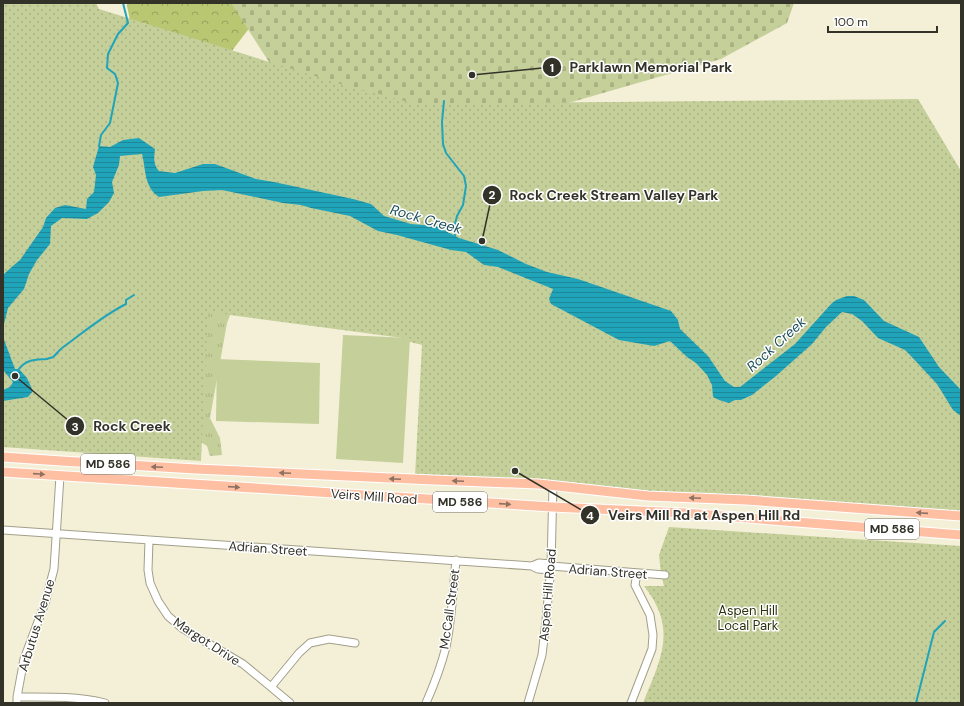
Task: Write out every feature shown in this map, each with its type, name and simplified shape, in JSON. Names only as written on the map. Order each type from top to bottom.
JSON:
[{"type":"main road","name":"Veirs Mill Road","points":[[3,457],[61,462],[196,469],[539,484],[648,496],[754,501],[961,516]]},
{"type":"main road","points":[[18,473],[20,458]]},
{"type":"main road","name":"Veirs Mill Road","points":[[3,472],[552,507],[684,513],[961,535]]},
{"type":"street","name":"Arbutus Avenue","points":[[17,700],[24,659],[45,603],[54,569],[60,476]]},
{"type":"street","name":"Aspen Hill Road","points":[[528,703],[542,655],[546,621],[551,567],[553,485]]},
{"type":"street","name":"Adrian Street","points":[[3,530],[456,560],[532,566],[538,569],[551,567],[665,574]]},
{"type":"street","name":"Margot Drive","points":[[149,540],[148,570],[150,583],[158,601],[168,616],[182,628],[243,664],[290,703]]},
{"type":"street","name":"McCall Street","points":[[426,703],[436,679],[450,624],[456,560]]},
{"type":"street","points":[[631,703],[652,649],[653,635],[650,615],[635,586],[637,573]]},
{"type":"street","points":[[271,686],[299,653],[310,643],[328,639],[355,643]]},
{"type":"street","points":[[17,700],[60,697],[92,700],[105,703]]},
{"type":"green space","points":[[3,3],[96,3],[99,9],[363,91],[365,90],[415,104],[918,99],[961,171],[961,512],[415,476],[422,345],[403,340],[403,338],[230,315],[208,310],[201,461],[3,447]]},
{"type":"green space","points":[[128,3],[266,3],[254,22],[221,65],[139,62],[127,6]]},
{"type":"green space","points":[[231,3],[794,3],[787,23],[721,59],[551,108],[461,120],[287,90]]},
{"type":"green space","points":[[238,294],[227,323],[210,418],[220,438],[222,455],[210,456],[207,446],[187,433],[176,313]]},
{"type":"green space","points":[[343,335],[410,338],[403,463],[336,459]]},
{"type":"green space","points":[[217,359],[320,363],[319,424],[216,421]]},
{"type":"green space","name":"Aspen Hill Local Park","points":[[669,527],[961,546],[961,703],[643,703],[656,672],[663,644],[661,616],[644,586],[664,586],[659,555]]},
{"type":"water","points":[[139,138],[155,149],[154,158],[159,171],[175,173],[203,164],[215,164],[256,179],[353,199],[371,204],[384,216],[411,224],[436,226],[459,238],[498,250],[526,264],[547,272],[578,279],[671,311],[678,320],[680,329],[708,356],[725,381],[734,387],[740,387],[795,344],[832,303],[847,296],[854,296],[864,300],[884,321],[919,337],[939,367],[961,390],[961,416],[953,410],[937,384],[905,350],[878,338],[862,321],[852,314],[842,312],[826,327],[812,344],[776,376],[752,395],[729,403],[713,397],[712,385],[707,375],[696,363],[687,357],[670,341],[654,346],[619,340],[551,304],[549,299],[553,289],[498,267],[484,265],[466,252],[451,250],[378,231],[350,216],[222,190],[159,197],[154,193],[146,178],[142,154],[120,156],[119,165],[112,182],[114,193],[109,202],[98,213],[87,219],[62,218],[51,226],[50,244],[37,260],[29,274],[24,289],[8,308],[3,328],[4,274],[20,260],[43,227],[46,218],[55,208],[65,205],[86,209],[87,199],[94,192],[96,175],[93,167],[99,146],[110,147],[123,140]]},
{"type":"water","points":[[3,337],[15,369],[19,369],[27,378],[33,391],[28,397],[3,401],[3,390],[10,387],[13,382],[3,370]]},
{"type":"waterway","points":[[99,146],[101,135],[110,123],[118,83],[115,74],[107,68],[108,54],[118,34],[128,23],[123,3]]},
{"type":"waterway","points":[[444,101],[442,122],[443,144],[446,153],[464,176],[466,186],[463,205],[457,216],[454,228],[455,236]]},
{"type":"waterway","points":[[19,369],[25,363],[53,357],[62,348],[93,325],[126,304],[126,300],[134,295]]},
{"type":"waterway","points":[[916,703],[934,632],[945,621]]},
{"type":"place","name":"Parklawn Memorial Park","points":[[472,75]]},
{"type":"place","name":"Rock Creek Stream Valley Park","points":[[482,241]]},
{"type":"place","name":"Rock Creek","points":[[15,376]]},
{"type":"place","name":"Veirs Mill Rd at Aspen Hill Rd","points":[[515,471]]}]
